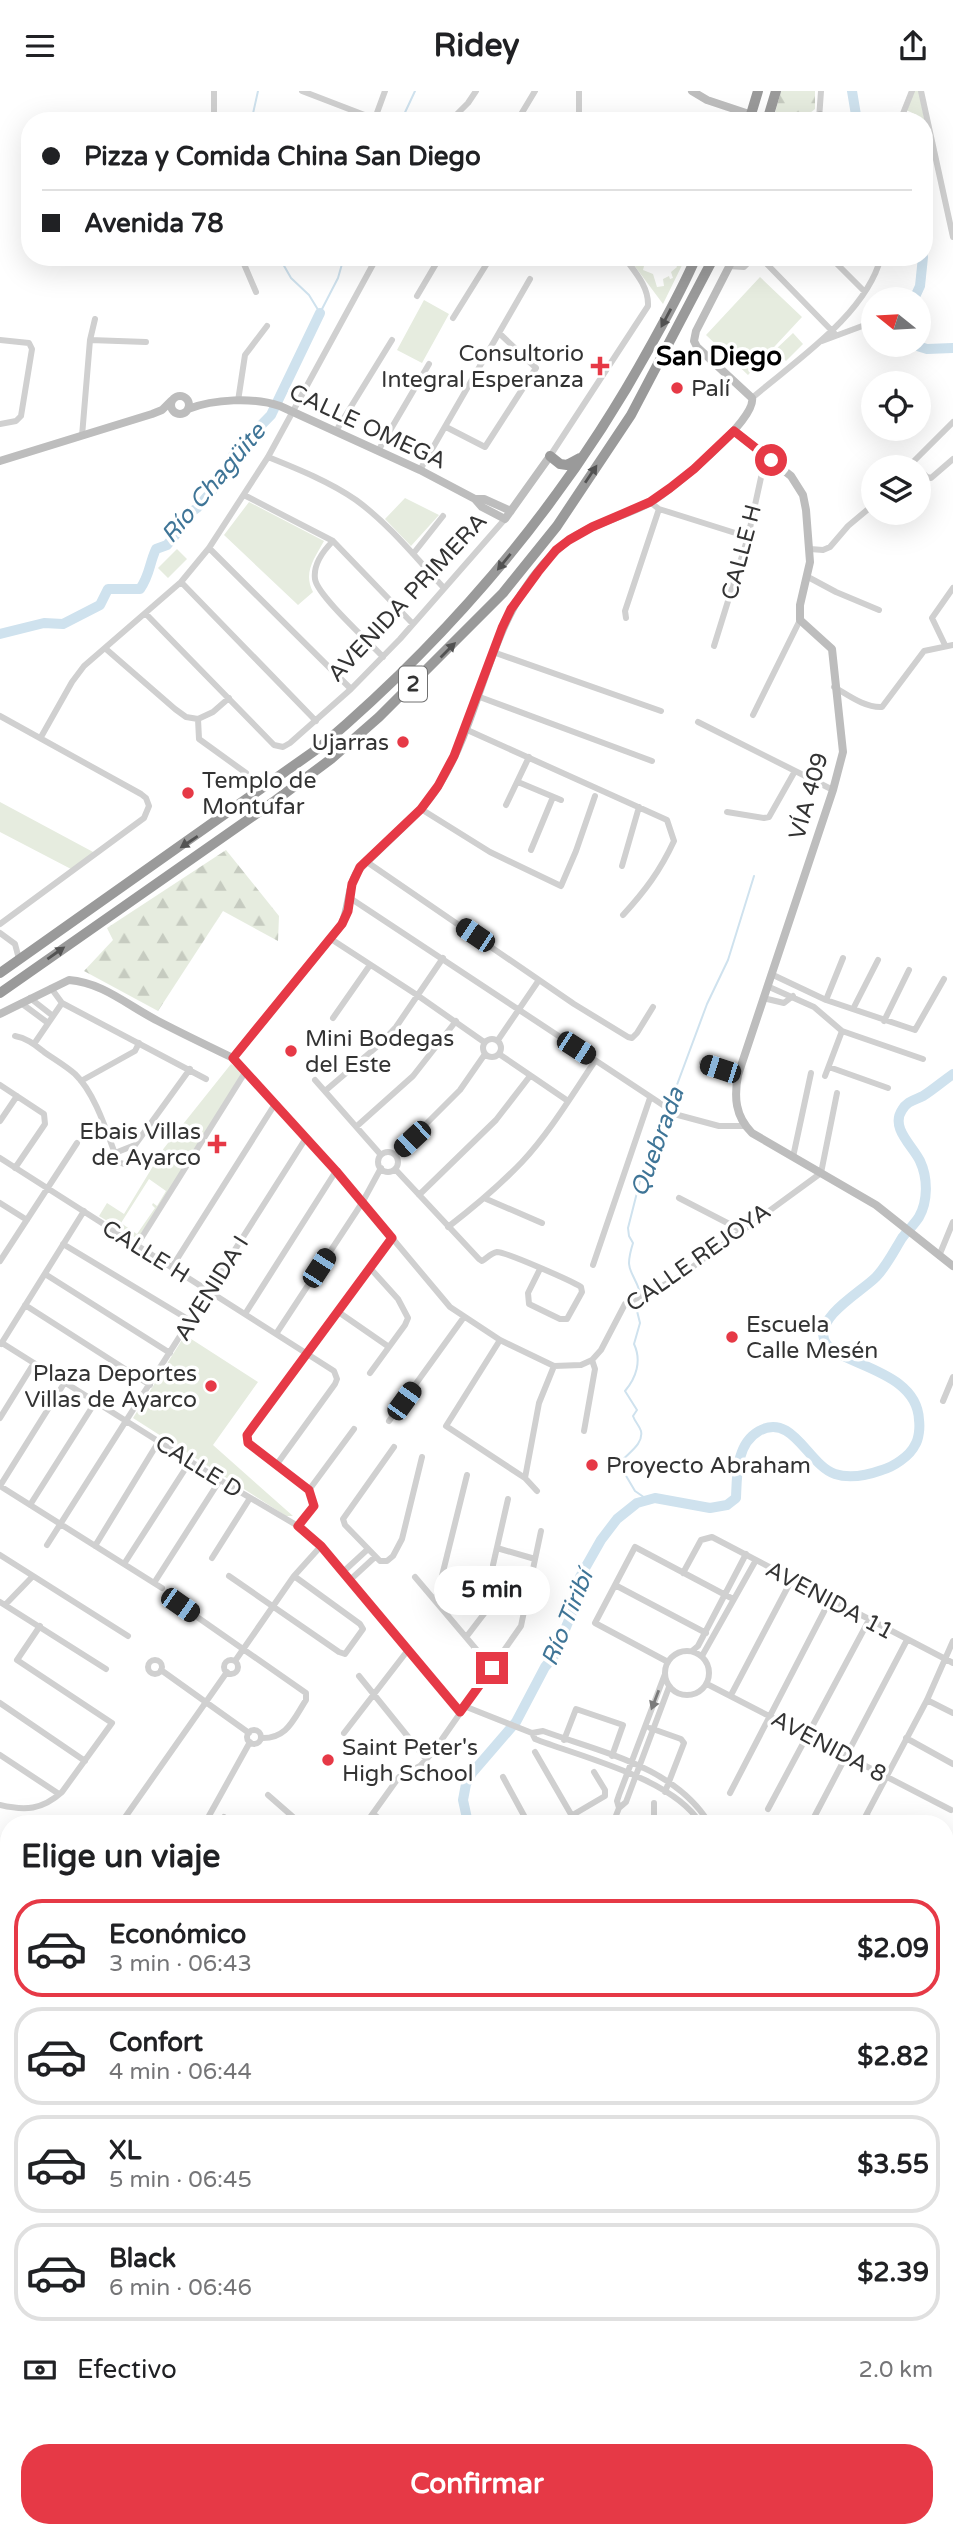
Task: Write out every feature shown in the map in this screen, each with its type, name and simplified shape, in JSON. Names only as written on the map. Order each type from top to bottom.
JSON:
[{"type":"highway","points":[[750,112],[758,91]]},
{"type":"highway","points":[[770,112],[776,91]]},
{"type":"highway","name":"2","points":[[0,973],[266,788],[330,739],[369,706],[458,616],[547,509],[601,431],[653,341],[691,266]]},
{"type":"highway","name":"2","points":[[0,992],[331,759],[379,717],[487,610],[557,526],[631,415],[710,266]]},
{"type":"highway","points":[[548,459],[564,465],[574,463],[601,431]]},
{"type":"highway","points":[[547,509],[561,480],[557,469],[548,459]]},
{"type":"street","points":[[214,91],[214,112]]},
{"type":"street","points":[[302,91],[354,112]]},
{"type":"street","points":[[377,112],[385,91]]},
{"type":"street","points":[[459,112],[476,91]]},
{"type":"street","points":[[522,112],[535,91]]},
{"type":"street","points":[[579,91],[579,112]]},
{"type":"street","points":[[692,91],[736,112]]},
{"type":"street","points":[[818,112],[821,91]]},
{"type":"street","points":[[904,112],[912,91]]},
{"type":"street","points":[[921,91],[926,112]]},
{"type":"street","points":[[933,146],[953,237]]},
{"type":"street","points":[[245,266],[256,292]]},
{"type":"street","points":[[41,737],[84,666],[181,582],[209,548],[268,457],[372,266]]},
{"type":"street","points":[[416,296],[434,266]]},
{"type":"street","points":[[453,319],[485,266]]},
{"type":"street","points":[[548,459],[648,306],[649,297],[630,266]]},
{"type":"street","points":[[233,1058],[342,924],[356,875],[421,809],[438,786],[454,756],[511,609],[556,550],[592,527],[650,502],[694,469],[734,431],[752,408],[752,398],[697,347],[694,341],[696,331],[729,266],[745,266]]},
{"type":"street","points":[[769,266],[834,333]]},
{"type":"street","points":[[839,266],[861,289]]},
{"type":"street","points":[[866,287],[877,266]]},
{"type":"street","points":[[420,470],[530,279]]},
{"type":"street","points":[[834,333],[861,296]]},
{"type":"street","points":[[82,436],[90,340],[95,319]]},
{"type":"street","points":[[752,398],[817,343],[834,333],[861,325]]},
{"type":"street","points":[[237,401],[245,355],[267,326]]},
{"type":"street","points":[[446,427],[485,447],[536,368],[499,333]]},
{"type":"street","points":[[0,340],[29,343],[32,349],[21,416],[16,421],[0,425]]},
{"type":"street","points":[[90,340],[146,342]]},
{"type":"street","points":[[336,431],[393,340]]},
{"type":"street","points":[[378,451],[429,365]]},
{"type":"street","points":[[0,461],[162,410],[179,396],[188,404],[183,414],[162,410]]},
{"type":"street","points":[[172,401],[173,412]]},
{"type":"street","name":"CALLE OMEGA","points":[[188,404],[270,402],[420,470],[475,499],[482,507],[505,519]]},
{"type":"street","points":[[924,455],[953,422]]},
{"type":"street","points":[[734,431],[791,476],[803,495],[810,549],[800,620],[753,715]]},
{"type":"street","points":[[268,457],[297,469],[354,499],[369,510],[444,589]]},
{"type":"street","name":"AVENIDA PRIMERA","points":[[229,698],[274,745],[283,747],[290,743],[351,689],[413,624],[512,511],[548,459]]},
{"type":"street","points":[[931,478],[953,459]]},
{"type":"street","name":"CALLE H","points":[[714,646],[748,537],[762,473],[771,460]]},
{"type":"street","points":[[244,495],[333,541],[413,624]]},
{"type":"street","name":"CALLE OMEGA","points":[[475,499],[485,499],[512,511]]},
{"type":"street","points":[[650,502],[659,509],[748,537]]},
{"type":"street","points":[[626,618],[625,611],[659,509]]},
{"type":"street","points":[[810,549],[823,550],[830,547],[861,515]]},
{"type":"street","points":[[412,554],[443,516]]},
{"type":"street","points":[[333,541],[318,559],[314,577],[317,588],[383,657]]},
{"type":"street","points":[[209,548],[351,689]]},
{"type":"street","points":[[808,577],[879,610]]},
{"type":"street","points":[[181,582],[316,721]]},
{"type":"street","points":[[944,645],[932,618],[953,588]]},
{"type":"street","points":[[106,649],[186,717],[198,719],[213,712],[229,698],[146,614]]},
{"type":"street","name":"VÍA 409","points":[[744,1126],[736,1107],[738,1075],[833,790],[843,752],[832,649],[800,620]]},
{"type":"street","points":[[835,687],[858,701],[875,708],[881,707],[924,651],[953,645]]},
{"type":"street","points":[[493,652],[661,711]]},
{"type":"street","points":[[477,696],[652,761]]},
{"type":"street","points":[[0,716],[141,794],[149,806],[144,818],[0,924]]},
{"type":"street","points":[[198,719],[199,739],[246,773]]},
{"type":"street","points":[[698,722],[833,790]]},
{"type":"street","points":[[465,729],[667,820],[674,841],[659,872],[623,915]]},
{"type":"street","points":[[506,805],[529,757]]},
{"type":"street","points":[[727,813],[769,817],[794,771]]},
{"type":"street","points":[[518,782],[561,800]]},
{"type":"street","points":[[421,809],[500,858],[561,886],[595,796]]},
{"type":"street","points":[[531,850],[553,797]]},
{"type":"street","points":[[622,866],[639,807]]},
{"type":"street","points":[[367,862],[574,1004],[632,1038],[653,1007]]},
{"type":"street","points":[[350,898],[650,1098],[678,1115],[719,1126],[744,1126],[848,1187],[901,1224],[953,1266]]},
{"type":"street","points":[[0,933],[15,944],[19,959]]},
{"type":"street","points":[[331,939],[484,1042]]},
{"type":"street","points":[[325,1091],[396,1027],[443,958]]},
{"type":"street","points":[[826,1000],[843,958]]},
{"type":"street","points":[[853,1009],[878,960]]},
{"type":"street","points":[[332,1018],[370,965]]},
{"type":"street","points":[[884,1021],[909,970]]},
{"type":"street","points":[[771,974],[826,1000],[915,1030],[944,979]]},
{"type":"street","points":[[0,1014],[69,980],[95,985],[158,1021],[233,1058],[336,1171],[450,1307],[500,1340],[554,1366],[581,1365],[592,1360],[595,1369],[584,1431]]},
{"type":"street","points":[[498,1040],[539,980]]},
{"type":"street","points":[[767,986],[814,1007],[842,1031],[923,1059]]},
{"type":"street","points":[[51,988],[62,1003],[206,1079]]},
{"type":"street","points":[[763,998],[784,1003],[793,996]]},
{"type":"street","points":[[26,1001],[53,1016]]},
{"type":"street","points":[[26,1001],[48,1023]]},
{"type":"street","points":[[34,1044],[62,1003]]},
{"type":"street","points":[[357,1126],[413,1076],[456,1021]]},
{"type":"street","points":[[825,1076],[842,1031]]},
{"type":"street","points":[[16,1037],[23,1037],[74,1073],[90,1094],[121,1164],[136,1160],[145,1167]]},
{"type":"street","points":[[484,1042],[492,1038],[498,1040]]},
{"type":"street","points":[[485,1054],[494,1057],[499,1054],[501,1049],[498,1040]]},
{"type":"street","points":[[484,1042],[485,1054]]},
{"type":"street","points":[[81,1081],[135,1051],[139,1043]]},
{"type":"street","points":[[395,1155],[429,1124],[460,1090],[485,1054]]},
{"type":"street","points":[[499,1054],[568,1101]]},
{"type":"street","points":[[448,1227],[523,1161],[595,1061]]},
{"type":"street","points":[[702,1063],[738,1075]]},
{"type":"street","points":[[829,1067],[888,1088]]},
{"type":"street","points":[[115,1153],[135,1145],[190,1069]]},
{"type":"street","points":[[136,1245],[246,1071]]},
{"type":"street","points":[[793,1157],[811,1073]]},
{"type":"street","points":[[419,1195],[496,1119],[530,1076]]},
{"type":"street","points":[[315,1080],[382,1155]]},
{"type":"street","points":[[0,1085],[44,1114],[46,1119],[15,1168]]},
{"type":"street","points":[[821,1173],[837,1093]]},
{"type":"street","points":[[0,1121],[17,1096]]},
{"type":"street","points":[[593,1265],[650,1098]]},
{"type":"street","points":[[172,1267],[275,1104]]},
{"type":"street","name":"AVENIDA I","points":[[47,1545],[306,1138]]},
{"type":"street","points":[[0,1261],[3,1248],[27,1220],[77,1143]]},
{"type":"street","points":[[383,1170],[379,1160],[382,1155],[390,1152],[395,1155],[398,1164],[395,1170]]},
{"type":"street","name":"CALLE H","points":[[0,1158],[334,1371],[337,1379],[335,1384],[277,1464]]},
{"type":"street","points":[[383,1170],[395,1170],[478,1259],[482,1261],[498,1252],[540,1269],[581,1287],[582,1292],[568,1319],[559,1319],[529,1304],[528,1293],[540,1269]]},
{"type":"street","points":[[276,1333],[383,1170]]},
{"type":"street","points":[[245,1314],[336,1171]]},
{"type":"street","name":"CALLE REJOYA","points":[[592,1360],[601,1350],[625,1304],[676,1279],[821,1173]]},
{"type":"street","points":[[484,1198],[542,1223]]},
{"type":"street","points":[[679,1198],[741,1230]]},
{"type":"street","points":[[0,1203],[27,1220]]},
{"type":"street","points":[[1,1344],[84,1212]]},
{"type":"street","points":[[939,1256],[953,1222]]},
{"type":"street","points":[[298,1526],[314,1506],[309,1490],[251,1446],[247,1439],[306,1353],[392,1238]]},
{"type":"street","points":[[63,1244],[191,1321]]},
{"type":"street","points":[[370,1268],[398,1299],[408,1318],[370,1373]]},
{"type":"street","points":[[45,1274],[170,1353]]},
{"type":"street","points":[[25,1305],[150,1385]]},
{"type":"street","points":[[337,1311],[389,1347]]},
{"type":"street","points":[[389,1421],[464,1317]]},
{"type":"street","points":[[500,1340],[446,1426],[525,1478],[537,1491]]},
{"type":"street","name":"CALLE D","points":[[1,1344],[298,1526],[321,1546],[460,1712]]},
{"type":"street","points":[[0,1418],[34,1363]]},
{"type":"street","points":[[525,1478],[539,1403],[554,1366]]},
{"type":"street","points":[[943,1401],[953,1377]]},
{"type":"street","points":[[65,1382],[0,1486],[162,1588]]},
{"type":"street","points":[[30,1505],[96,1401]]},
{"type":"street","points":[[309,1490],[354,1429]]},
{"type":"street","points":[[95,1545],[159,1441]]},
{"type":"street","points":[[394,1447],[343,1518],[345,1525],[380,1561],[387,1561],[399,1548],[422,1457]]},
{"type":"street","points":[[124,1564],[191,1460]]},
{"type":"street","points":[[436,1600],[467,1475]]},
{"type":"street","points":[[154,1583],[220,1480]]},
{"type":"street","points":[[212,1558],[250,1498]]},
{"type":"street","points":[[493,1565],[508,1499]]},
{"type":"street","points":[[373,1814],[400,1777],[426,1759],[522,1626],[541,1531]]},
{"type":"street","name":"AVENIDA 11","points":[[683,1573],[701,1540],[708,1537],[717,1539],[950,1661]]},
{"type":"street","points":[[127,1815],[227,1672],[224,1668],[226,1662],[235,1661],[294,1576],[321,1546]]},
{"type":"street","points":[[668,1662],[595,1623],[635,1547],[729,1598]]},
{"type":"street","points":[[497,1548],[535,1559]]},
{"type":"street","points":[[343,1572],[368,1549]]},
{"type":"street","points":[[729,1598],[746,1554]]},
{"type":"street","points":[[0,1555],[128,1636]]},
{"type":"street","points":[[350,1580],[376,1557]]},
{"type":"street","points":[[702,1656],[709,1634],[755,1560]]},
{"type":"street","points":[[33,1576],[2,1603],[106,1669]]},
{"type":"street","points":[[229,1576],[339,1652],[345,1654],[351,1650],[363,1629],[360,1624],[294,1576]]},
{"type":"street","points":[[415,1577],[492,1668]]},
{"type":"street","points":[[731,1695],[792,1579]]},
{"type":"street","points":[[467,1636],[490,1606],[497,1580]]},
{"type":"street","points":[[615,1585],[709,1634]]},
{"type":"street","points":[[730,1793],[830,1600]]},
{"type":"street","points":[[180,1605],[303,1691],[307,1697],[280,1736],[261,1738],[257,1743],[250,1742]]},
{"type":"street","points":[[768,1809],[869,1620]]},
{"type":"street","points":[[0,1805],[40,1808],[59,1794],[112,1723],[17,1660],[40,1626]]},
{"type":"street","points":[[692,1651],[709,1634]]},
{"type":"street","points":[[815,1815],[906,1640]]},
{"type":"street","points":[[866,1815],[950,1661],[953,1641]]},
{"type":"street","points":[[344,1733],[408,1650]]},
{"type":"street","points":[[616,1815],[635,1776],[635,1765],[645,1726],[668,1662],[676,1653],[692,1651],[702,1656],[709,1669],[707,1684],[691,1695],[677,1693],[669,1687],[665,1674]]},
{"type":"street","points":[[161,1670],[204,1703],[249,1733],[256,1731],[261,1738]]},
{"type":"street","points":[[359,1676],[426,1759]]},
{"type":"street","name":"AVENIDA 8","points":[[707,1684],[951,1809]]},
{"type":"street","points":[[619,1808],[617,1801],[627,1773],[635,1765],[653,1729],[669,1687]]},
{"type":"street","points":[[927,1700],[953,1713]]},
{"type":"street","points":[[0,1703],[85,1761]]},
{"type":"street","points":[[464,1706],[532,1733],[543,1731],[635,1765],[670,1783],[703,1815]]},
{"type":"street","points":[[561,1749],[576,1709],[623,1725],[603,1765]]},
{"type":"street","points":[[645,1726],[681,1739],[684,1743],[665,1792]]},
{"type":"street","points":[[209,1815],[250,1742],[249,1733]]},
{"type":"street","points":[[532,1733],[535,1739],[635,1776],[665,1792],[693,1815]]},
{"type":"street","points":[[906,1738],[953,1764]]},
{"type":"street","points":[[535,1752],[571,1815]]},
{"type":"street","points":[[0,1755],[59,1794]]},
{"type":"street","points":[[574,1815],[605,1796],[605,1790],[594,1772]]},
{"type":"street","points":[[503,1777],[524,1815]]},
{"type":"street","points":[[268,1795],[290,1815]]},
{"type":"street","points":[[654,1803],[654,1815]]},
{"type":"green space","points":[[781,91],[815,91],[815,109],[810,112],[775,112]]},
{"type":"green space","points":[[914,91],[919,91],[923,112],[906,110]]},
{"type":"green space","points":[[635,266],[644,266],[643,270],[653,274],[657,287],[664,286],[663,279],[669,276],[670,279],[673,278],[671,272],[676,266],[682,266],[663,304]]},
{"type":"green space","points":[[760,277],[802,317],[748,375],[706,335]]},
{"type":"green space","points":[[424,300],[449,314],[422,363],[397,350]]},
{"type":"green space","points":[[793,333],[803,344],[786,361],[775,350]]},
{"type":"green space","points":[[405,498],[439,515],[411,546],[385,519]]},
{"type":"green space","points":[[249,502],[324,541],[309,572],[313,592],[298,605],[224,535]]},
{"type":"green space","points":[[177,549],[187,559],[168,578],[158,568]]},
{"type":"green space","points":[[0,802],[95,853],[71,869],[0,832]]},
{"type":"green space","points":[[226,850],[279,916],[278,941],[223,911],[158,1011],[84,971],[113,940],[107,928]]},
{"type":"green space","points":[[231,1064],[243,1072],[140,1237],[136,1238],[99,1216],[107,1203],[124,1214],[164,1148]],"holes":[[[149,1179],[166,1191],[157,1206],[153,1203],[155,1208],[137,1234],[121,1223]]]},
{"type":"green space","points":[[185,1335],[258,1382],[213,1445],[293,1516],[286,1516],[133,1418]]},
{"type":"waterway","points":[[253,112],[258,91]]},
{"type":"waterway","points":[[405,112],[415,91]]},
{"type":"waterway","name":"Río Tiribí","points":[[852,91],[856,112]]},
{"type":"waterway","points":[[284,266],[291,278],[309,295],[320,313]]},
{"type":"waterway","points":[[321,311],[341,266]]},
{"type":"waterway","name":"Río Tiribí","points":[[920,287],[922,266]]},
{"type":"waterway","name":"Río Chagüite","points":[[0,634],[44,623],[63,624],[100,605],[108,589],[140,589],[156,549],[167,545],[177,533],[176,523],[197,508],[217,485],[235,452],[271,415],[320,313]]},
{"type":"waterway","name":"Río Tiribí","points":[[931,349],[953,348]]},
{"type":"waterway","name":"Quebrada","points":[[640,1292],[629,1265],[633,1243],[628,1228],[644,1165],[658,1136],[707,1004],[728,960],[754,876]]},
{"type":"waterway","name":"Río Tiribí","points":[[466,1815],[463,1800],[466,1784],[472,1773],[516,1722],[545,1667],[554,1656],[576,1603],[580,1577],[601,1540],[617,1519],[637,1503],[655,1498],[710,1508],[727,1505],[736,1498],[739,1461],[746,1444],[759,1431],[771,1427],[781,1428],[791,1434],[825,1469],[847,1476],[859,1476],[886,1469],[901,1461],[913,1449],[919,1429],[915,1402],[890,1378],[830,1348],[824,1339],[824,1330],[833,1313],[880,1273],[919,1217],[926,1189],[924,1175],[920,1161],[904,1137],[899,1117],[911,1101],[923,1096],[953,1074]]},
{"type":"waterway","name":"Quebrada","points":[[641,1300],[637,1311],[640,1323],[634,1344],[638,1357],[637,1369],[625,1391],[637,1410],[633,1416],[641,1436],[637,1445],[619,1464],[635,1491],[648,1500]]},
{"type":"place","name":"Consultorio Integral Esperanza","points":[[600,366]]},
{"type":"place","name":"Palí","points":[[677,388]]},
{"type":"place","name":"Ujarras","points":[[403,742]]},
{"type":"place","name":"Templo de Montufar","points":[[188,793]]},
{"type":"place","name":"Mini Bodegas del Este","points":[[291,1051]]},
{"type":"place","name":"Ebais Villas de Ayarco","points":[[217,1144]]},
{"type":"place","name":"Escuela Calle Mesén","points":[[732,1337]]},
{"type":"place","name":"Plaza Deportes Villas de Ayarco","points":[[211,1386]]},
{"type":"place","name":"Proyecto Abraham","points":[[592,1465]]},
{"type":"place","name":"Saint Peter's High School","points":[[328,1760]]},
{"type":"district","name":"San Diego","points":[[719,356]]},
{"type":"route","points":[[492,1668],[460,1712],[321,1546],[298,1526],[314,1506],[309,1490],[248,1443],[247,1435],[268,1405],[294,1374],[306,1353],[392,1238],[336,1171],[233,1058],[342,924],[348,911],[352,884],[360,867],[421,809],[438,786],[454,756],[511,609],[556,550],[592,527],[650,502],[694,469],[734,431],[771,460]]}]
